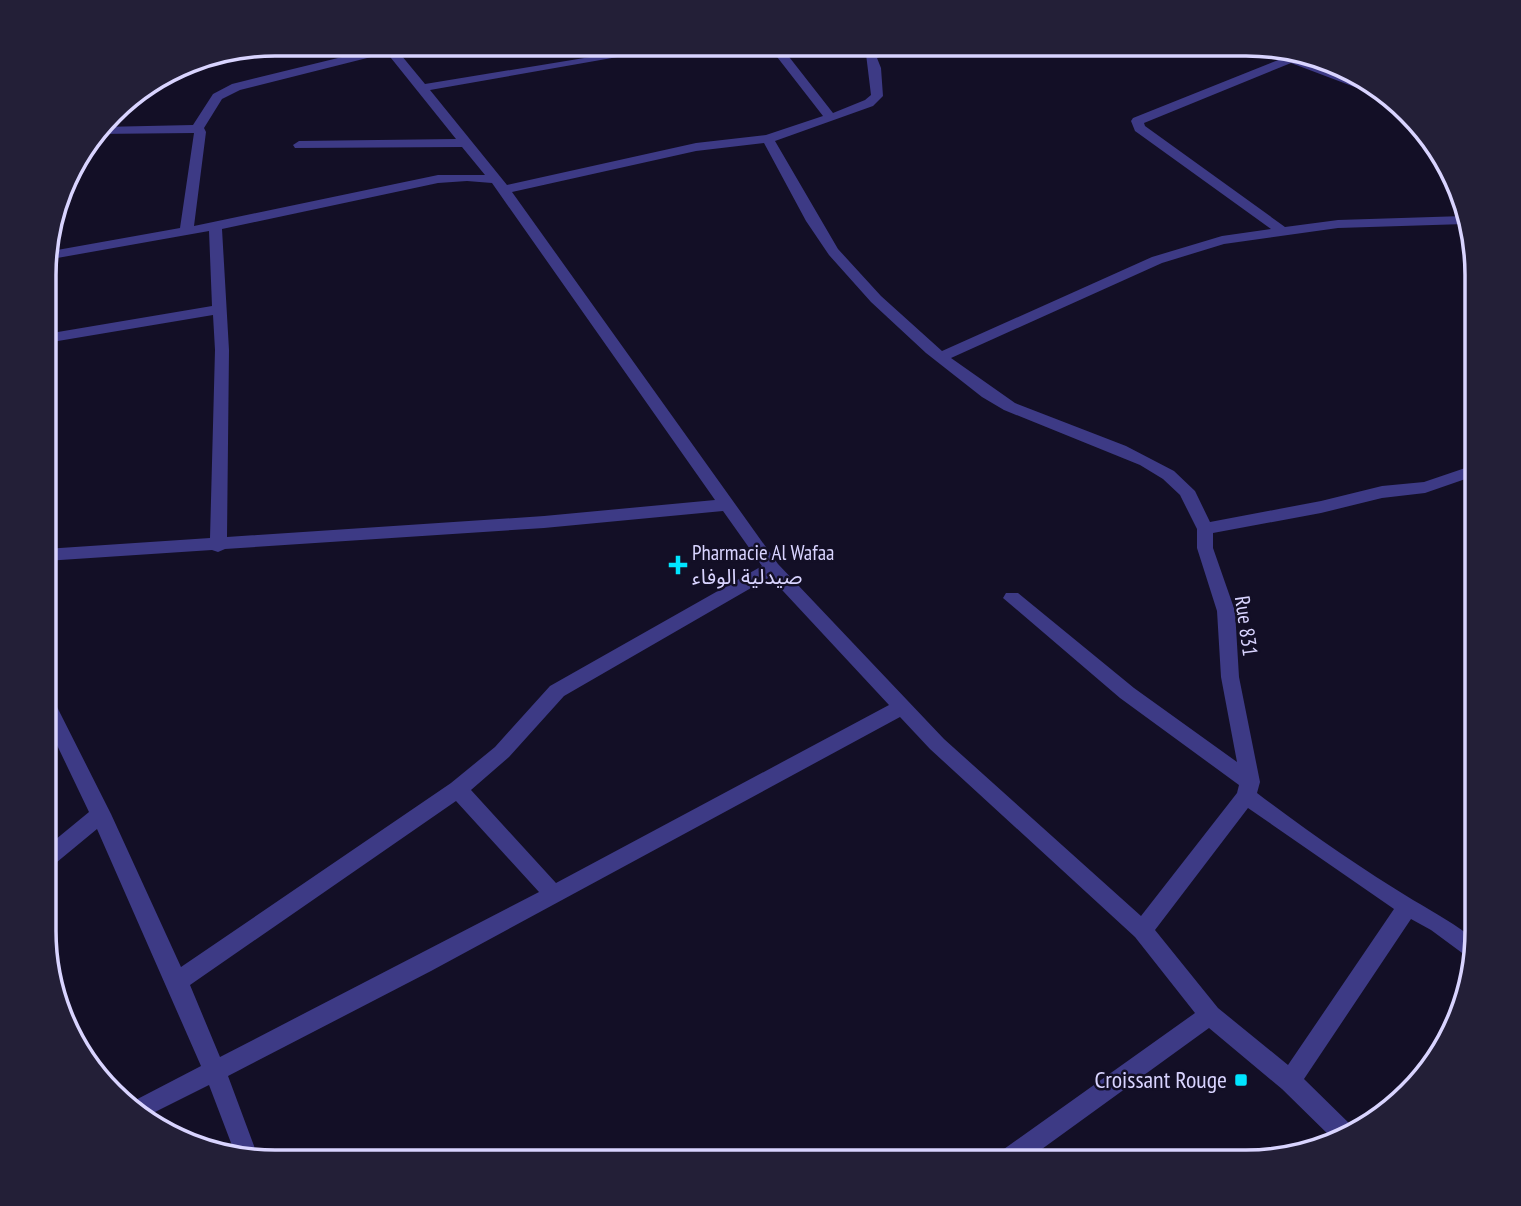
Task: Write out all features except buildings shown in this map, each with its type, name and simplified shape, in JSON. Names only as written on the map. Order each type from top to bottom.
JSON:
[{"type":"street","points":[[197,129],[217,97],[236,87],[354,56]]},
{"type":"street","points":[[396,56],[500,185],[772,568],[901,708],[976,781],[1142,930],[1210,1015],[1290,1081],[1339,1129]]},
{"type":"street","points":[[423,88],[606,56]]},
{"type":"street","points":[[782,56],[831,118]]},
{"type":"street","points":[[57,254],[215,226],[438,178],[467,177],[500,185],[696,147],[768,139],[869,103],[877,96],[875,68],[870,56]]},
{"type":"street","points":[[1282,231],[1139,128],[1137,121],[1289,60]]},
{"type":"street","points":[[1309,66],[1336,76]]},
{"type":"street","points":[[110,131],[197,129]]},
{"type":"street","points":[[187,229],[200,132],[197,129]]},
{"type":"street","name":"Rue 831","points":[[768,139],[825,240],[845,265],[896,317],[989,394],[1030,416],[1145,460],[1187,492],[1205,529],[1205,548],[1226,611],[1230,677],[1248,789]]},
{"type":"street","points":[[299,145],[468,144]]},
{"type":"street","points":[[943,356],[1157,260],[1222,240],[1338,225],[1458,220]]},
{"type":"street","points":[[215,226],[222,350],[218,546]]},
{"type":"street","points":[[56,338],[220,309]]},
{"type":"street","points":[[1205,529],[1321,507],[1382,492],[1425,487],[1465,473]]},
{"type":"street","points":[[56,554],[218,546],[544,522],[728,505]]},
{"type":"street","points":[[177,982],[458,789],[502,751],[557,691],[772,568]]},
{"type":"street","points":[[1012,598],[1248,789],[1292,830],[1407,906],[1438,923],[1465,944]]},
{"type":"street","points":[[143,1106],[216,1071],[553,894],[901,708]]},
{"type":"street","points":[[56,724],[101,814],[177,982],[216,1071],[244,1148]]},
{"type":"street","points":[[458,789],[553,894]]},
{"type":"street","points":[[1142,930],[1248,789]]},
{"type":"street","points":[[56,851],[101,814]]},
{"type":"street","points":[[1290,1081],[1407,906]]},
{"type":"street","points":[[1022,1150],[1210,1015]]},
{"type":"place","name":"Pharmacie Al Wafaa صيدلية الوفاء","points":[[678,565]]},
{"type":"place","name":"Croissant Rouge","points":[[1241,1080]]}]
